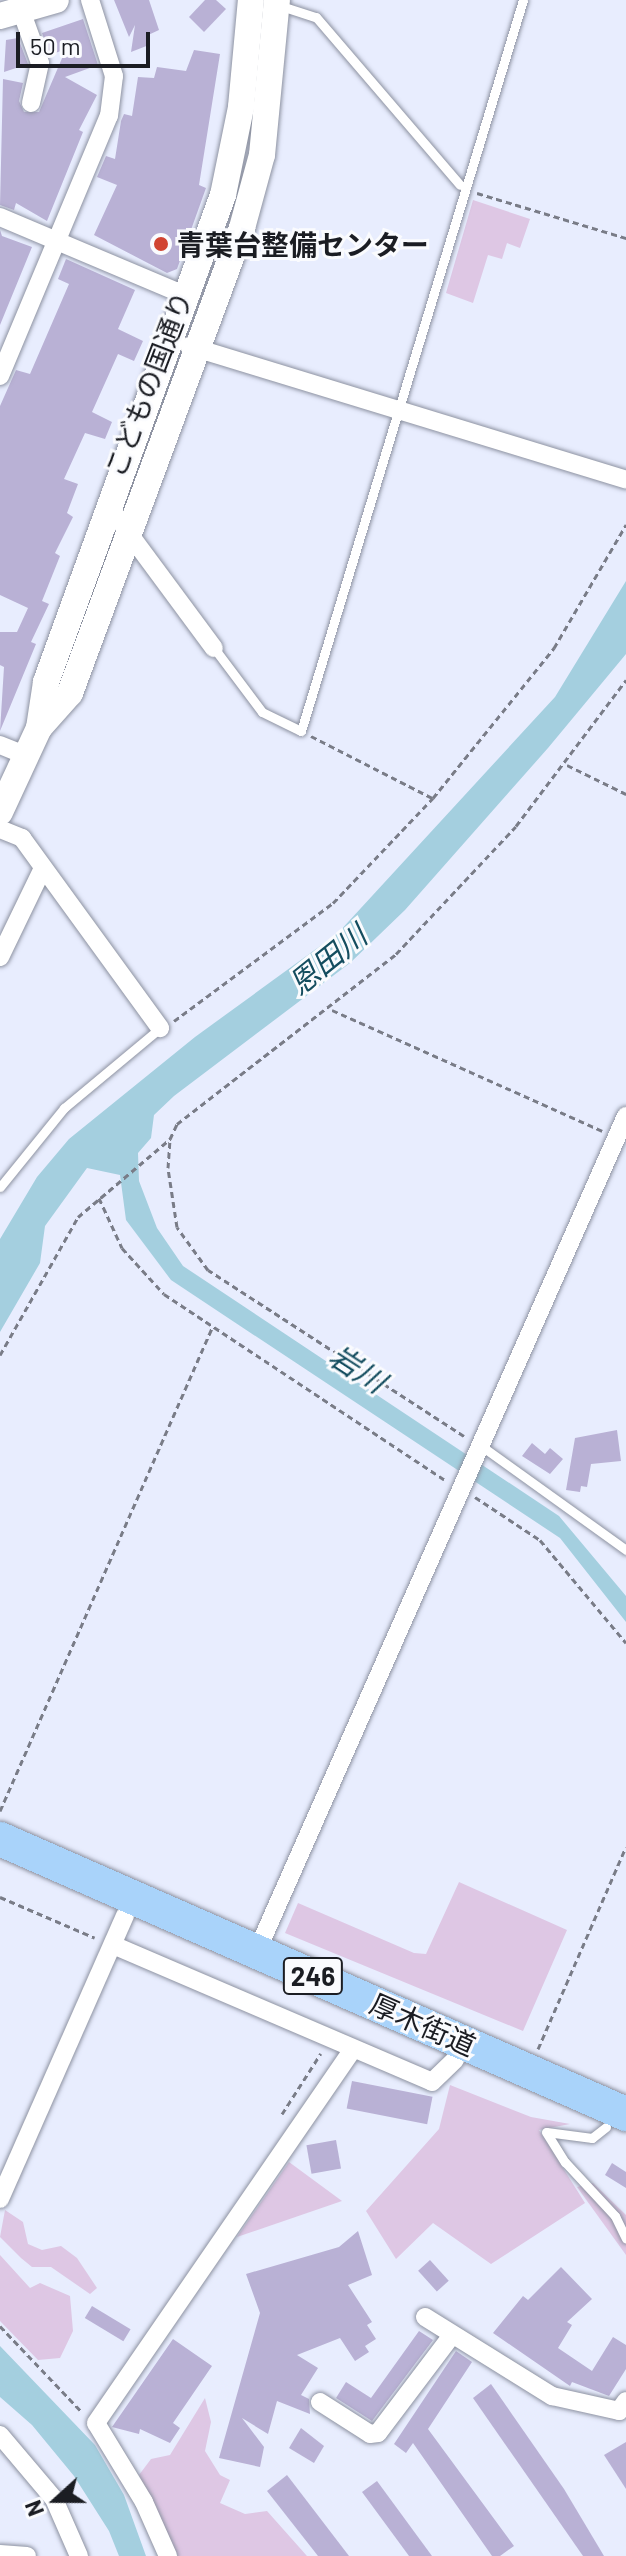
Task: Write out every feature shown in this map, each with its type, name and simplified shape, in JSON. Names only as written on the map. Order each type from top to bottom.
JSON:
[{"type":"highway","name":"厚木街道","points":[[0,1839],[528,2071],[619,2125]]},
{"type":"highway","name":"厚木街道","points":[[0,1861],[119,1930],[619,2125]]},
{"type":"main road","points":[[11,15],[56,0]]},
{"type":"main road","name":"こどもの国通り","points":[[0,812],[39,728],[46,682],[108,505],[187,296],[233,152],[251,3]]},
{"type":"main road","name":"こどもの国通り","points":[[39,728],[70,693],[127,531],[242,228],[262,155],[277,3]]},
{"type":"street","points":[[0,376],[109,116],[114,76],[90,0]]},
{"type":"street","points":[[11,15],[40,63],[31,103]]},
{"type":"street","points":[[0,217],[187,296]]},
{"type":"street","points":[[171,340],[401,408],[626,480]]},
{"type":"street","points":[[108,505],[214,648]]},
{"type":"street","points":[[0,745],[27,756]]},
{"type":"street","points":[[0,829],[22,838],[42,870],[160,1028]]},
{"type":"street","points":[[0,957],[42,870]]},
{"type":"street","points":[[257,1951],[477,1449],[621,1140],[626,1116]]},
{"type":"street","points":[[0,2199],[119,1930],[352,2051],[432,2082],[455,2060]]},
{"type":"street","points":[[168,2556],[138,2491],[96,2423],[352,2051]]},
{"type":"street","points":[[425,2317],[552,2396],[619,2411],[626,2401]]},
{"type":"street","points":[[320,2402],[370,2434],[378,2433],[452,2335]]},
{"type":"street","points":[[0,2435],[54,2499],[79,2556]]},
{"type":"street","points":[[0,2554],[27,2556]]},
{"type":"lane","points":[[214,648],[262,712],[301,731],[401,408],[463,187],[523,0]]},
{"type":"lane","points":[[251,3],[277,3],[316,17],[463,187]]},
{"type":"lane","points":[[0,1187],[64,1108],[160,1028]]},
{"type":"lane","points":[[477,1449],[626,1550]]},
{"type":"lane","points":[[619,2125],[592,2138],[546,2132],[565,2162],[599,2195],[626,2239]]},
{"type":"path","points":[[463,187],[626,238]]},
{"type":"path","points":[[160,1028],[242,975],[333,903],[433,798],[554,648],[626,525]]},
{"type":"path","points":[[477,1449],[208,1270],[177,1227],[168,1168],[170,1139],[177,1124],[331,1009],[396,954],[567,765],[626,680]]},
{"type":"path","points":[[301,731],[433,798]]},
{"type":"path","points":[[567,765],[626,794]]},
{"type":"path","points":[[331,1009],[360,1026],[621,1140]]},
{"type":"path","points":[[0,1355],[69,1231],[99,1198],[170,1139]]},
{"type":"path","points":[[99,1198],[122,1248],[138,1269],[212,1328],[462,1483],[540,1540],[626,1643]]},
{"type":"path","points":[[0,1811],[212,1328]]},
{"type":"path","points":[[528,2071],[626,1847]]},
{"type":"path","points":[[0,1897],[119,1930]]},
{"type":"path","points":[[282,2114],[330,2040]]},
{"type":"path","points":[[0,2326],[96,2423]]},
{"type":"shaded area","points":[[473,200],[530,219],[520,248],[507,243],[502,259],[488,255],[473,303],[446,293]]},
{"type":"shaded area","points":[[459,1882],[567,1930],[523,2031],[285,1933],[298,1903],[414,1953],[426,1954]]},
{"type":"shaded area","points":[[450,2085],[531,2117],[570,2124],[539,2130],[585,2203],[491,2264],[433,2223],[396,2259],[366,2211],[439,2129]]},
{"type":"shaded area","points":[[289,2162],[342,2201],[237,2237]]},
{"type":"shaded area","points":[[593,2183],[626,2215],[626,2255],[577,2187]]},
{"type":"shaded area","points":[[5,2210],[23,2222],[28,2244],[42,2250],[61,2246],[77,2258],[97,2288],[90,2294],[51,2267],[32,2267],[21,2258],[0,2237]]},
{"type":"shaded area","points":[[0,2255],[30,2288],[40,2283],[70,2296],[73,2331],[60,2358],[38,2360],[0,2321]]},
{"type":"shaded area","points":[[205,2398],[211,2422],[205,2451],[220,2475],[230,2480],[220,2503],[245,2514],[267,2511],[307,2556],[178,2556],[139,2475],[151,2459],[170,2455]]},
{"type":"water","name":"恩田川","points":[[626,581],[626,654],[548,748],[405,910],[350,963],[174,1096],[154,1115],[151,1138],[138,1153],[139,1181],[157,1228],[183,1266],[559,1516],[626,1596],[626,1622],[560,1538],[171,1280],[126,1220],[120,1175],[87,1168],[45,1226],[40,1263],[0,1332],[0,1239],[37,1177],[69,1139],[195,1037],[338,933],[555,697]]},
{"type":"water","points":[[0,2346],[95,2445],[124,2495],[146,2556],[119,2556],[109,2531],[74,2476],[32,2425],[0,2397]]},
{"type":"building","points":[[114,0],[149,0],[159,30],[146,36],[149,45],[131,52],[135,25],[129,37]]},
{"type":"building","points":[[205,0],[216,0],[226,9],[204,32],[189,17]]},
{"type":"building","points":[[83,19],[98,65],[65,77],[97,95],[79,130],[83,132],[47,221],[16,203],[14,210],[0,205],[3,79],[23,83],[19,101],[24,112],[39,112],[66,49],[50,55],[42,33]]},
{"type":"building","points":[[18,38],[28,64],[4,72],[6,40]]},
{"type":"building","points":[[194,50],[220,54],[199,185],[206,188],[177,269],[167,273],[94,235],[117,185],[97,177],[106,156],[115,159],[121,121],[124,114],[132,116],[138,77],[154,78],[157,67],[186,71]]},
{"type":"building","points":[[0,230],[2,236],[32,247],[0,325]]},
{"type":"building","points":[[66,259],[135,290],[118,329],[143,341],[134,361],[118,354],[92,412],[112,422],[105,439],[85,433],[64,479],[78,484],[67,513],[73,517],[55,553],[60,556],[42,601],[49,604],[31,642],[36,644],[0,731],[4,667],[0,665],[0,632],[17,632],[28,608],[0,595],[0,406],[16,370],[30,374],[69,284],[58,279]]},
{"type":"building","points":[[617,1430],[621,1461],[591,1464],[587,1487],[581,1486],[580,1492],[566,1490],[575,1438]]},
{"type":"building","points":[[532,1443],[545,1454],[550,1448],[563,1459],[550,1474],[522,1456]]},
{"type":"building","points":[[352,2081],[432,2097],[427,2124],[347,2108]]},
{"type":"building","points":[[336,2140],[341,2169],[311,2174],[306,2145]]},
{"type":"building","points":[[612,2163],[626,2172],[626,2188],[605,2175]]},
{"type":"building","points":[[358,2231],[372,2275],[348,2285],[372,2322],[367,2325],[376,2339],[365,2346],[369,2352],[355,2361],[340,2338],[297,2355],[318,2368],[301,2395],[309,2399],[310,2414],[277,2401],[268,2434],[242,2418],[264,2447],[260,2467],[219,2458],[260,2313],[246,2274],[339,2247]]},
{"type":"building","points":[[430,2260],[449,2281],[437,2292],[418,2271]]},
{"type":"building","points":[[561,2267],[592,2299],[567,2322],[572,2325],[558,2348],[592,2371],[613,2337],[626,2345],[626,2369],[609,2396],[572,2382],[570,2386],[493,2333],[523,2296],[528,2300]]},
{"type":"building","points":[[92,2306],[131,2329],[123,2341],[85,2318]]},
{"type":"building","points":[[419,2331],[433,2340],[372,2421],[336,2398],[346,2382],[371,2398]]},
{"type":"building","points":[[173,2339],[212,2366],[173,2423],[180,2428],[170,2443],[140,2429],[139,2434],[112,2427]]},
{"type":"building","points":[[456,2351],[472,2362],[428,2429],[514,2546],[500,2556],[492,2556],[413,2443],[406,2453],[394,2444]]},
{"type":"building","points":[[491,2384],[564,2489],[604,2556],[583,2556],[473,2398]]},
{"type":"building","points":[[301,2428],[324,2446],[314,2463],[289,2448]]},
{"type":"building","points":[[626,2442],[626,2489],[604,2455]]},
{"type":"building","points":[[287,2475],[349,2556],[318,2556],[267,2491]]},
{"type":"building","points":[[377,2481],[432,2556],[409,2556],[362,2492]]},
{"type":"place","name":"青葉台整備センター","points":[[161,244]]},
{"type":"water label","name":"岩川","points":[[358,1368]]}]
